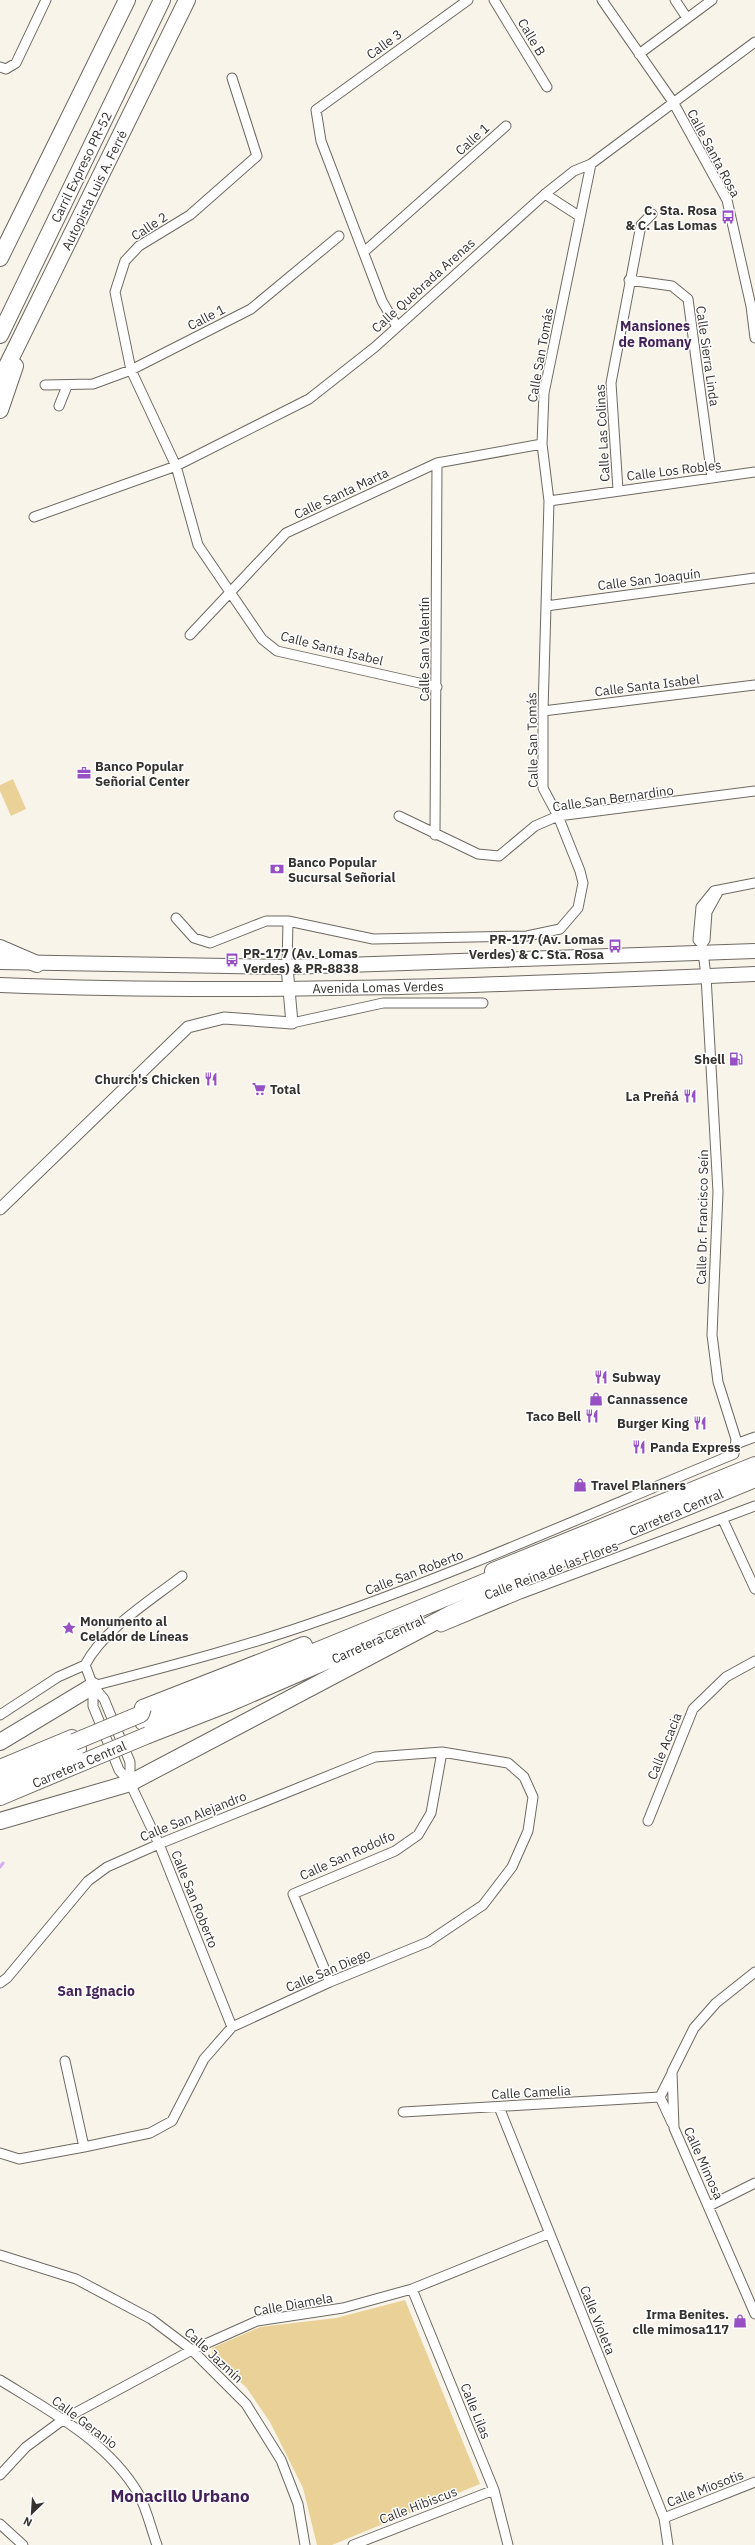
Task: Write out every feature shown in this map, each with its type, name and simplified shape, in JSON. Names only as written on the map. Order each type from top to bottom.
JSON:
[{"type":"highway","points":[[0,258],[128,0]]},
{"type":"highway","name":"Carril Expreso PR-52","points":[[0,335],[162,0]]},
{"type":"highway","name":"Autopista Luis A. Ferré","points":[[0,380],[187,0]]},
{"type":"highway","points":[[0,410],[32,317]]},
{"type":"highway","points":[[0,948],[37,964]]},
{"type":"highway","name":"Carretera Central","points":[[0,1797],[78,1748],[145,1722],[448,1590],[755,1465]]},
{"type":"highway","name":"Carretera Central","points":[[0,1768],[78,1748],[145,1722],[230,1703],[524,1575],[755,1479]]},
{"type":"highway","points":[[0,1821],[130,1783],[422,1629],[519,1584],[524,1575]]},
{"type":"highway","points":[[0,1742],[93,1686]]},
{"type":"highway","points":[[0,1776],[78,1748]]},
{"type":"highway","points":[[0,1784],[78,1748]]},
{"type":"main road","name":"Avenida Lomas Verdes","points":[[0,962],[37,964],[287,967],[703,948],[755,951]]},
{"type":"main road","name":"Avenida Lomas Verdes","points":[[0,985],[288,989],[558,983],[755,974]]},
{"type":"street","points":[[0,67],[6,69],[16,63],[46,0]]},
{"type":"street","name":"Calle 3","points":[[365,251],[321,141],[316,110],[468,0]]},
{"type":"street","name":"Calle B","points":[[494,0],[547,87]]},
{"type":"street","name":"Calle Santa Rosa","points":[[602,0],[673,102],[727,200],[753,306],[755,338]]},
{"type":"street","points":[[675,0],[687,18]]},
{"type":"street","points":[[639,54],[712,0]]},
{"type":"street","name":"Calle Quebrada Arenas","points":[[34,517],[176,466],[309,399],[374,347],[396,325],[545,194],[574,171],[591,164],[673,102],[753,47]]},
{"type":"street","name":"Calle 2","points":[[192,523],[176,466],[131,370],[115,292],[125,261],[139,246],[190,215],[257,156],[232,78]]},
{"type":"street","name":"Calle 1","points":[[365,251],[506,126]]},
{"type":"street","name":"Calle San Tomás","points":[[176,918],[194,938],[210,943],[266,920],[288,921],[373,939],[527,936],[560,929],[578,908],[582,883],[558,816],[544,788],[543,711],[549,501],[542,444],[544,393],[591,164]]},
{"type":"street","points":[[545,194],[580,216]]},
{"type":"street","name":"Calle Las Colinas","points":[[618,490],[611,383],[641,225],[652,214]]},
{"type":"street","name":"Calle 1","points":[[45,385],[67,386],[93,384],[131,370],[250,308],[339,236]]},
{"type":"street","points":[[365,251],[382,301],[396,325]]},
{"type":"street","name":"Calle Sierra Linda","points":[[630,280],[672,286],[688,299],[712,478]]},
{"type":"street","points":[[58,406],[67,386]]},
{"type":"street","name":"Calle Santa Marta","points":[[190,635],[231,594],[286,533],[437,463],[542,444]]},
{"type":"street","name":"Calle San Valentín","points":[[435,835],[437,687],[437,463]]},
{"type":"street","name":"Calle Los Robles","points":[[549,501],[618,490],[755,472]]},
{"type":"street","name":"Calle Santa Isabel","points":[[192,523],[198,545],[262,639],[277,650],[437,687]]},
{"type":"street","name":"Calle San Joaquín","points":[[546,606],[755,578]]},
{"type":"street","name":"Calle Santa Isabel","points":[[543,711],[755,685]]},
{"type":"street","name":"Calle San Bernardino","points":[[399,816],[435,835],[478,854],[499,856],[535,826],[558,816],[755,791]]},
{"type":"street","points":[[703,948],[698,940],[701,906],[714,891],[755,883]]},
{"type":"street","points":[[288,921],[287,967],[292,1023]]},
{"type":"street","name":"Calle Dr. Francisco Seín","points":[[703,948],[718,1173],[712,1335],[718,1382],[736,1444],[734,1454]]},
{"type":"street","points":[[0,1209],[188,1027],[224,1018],[292,1023],[383,1003],[483,1002]]},
{"type":"street","points":[[736,1444],[755,1437]]},
{"type":"street","name":"Calle San Roberto","points":[[93,1686],[218,1653],[370,1603],[449,1573],[734,1454]]},
{"type":"street","name":"Calle Reina de las Flores","points":[[422,1629],[441,1627],[520,1594],[723,1520],[755,1506]]},
{"type":"street","points":[[723,1520],[755,1589]]},
{"type":"street","points":[[0,1715],[58,1677],[85,1665],[94,1650],[106,1637],[182,1576]]},
{"type":"street","name":"Calle Acacia","points":[[648,1821],[693,1709],[726,1677],[755,1661]]},
{"type":"street","name":"Calle San Roberto","points":[[85,1665],[93,1686],[104,1699],[130,1762],[130,1783]]},
{"type":"street","name":"Calle San Roberto","points":[[93,1686],[92,1706],[119,1770],[130,1783],[159,1844],[232,2027]]},
{"type":"street","name":"Calle San Alejandro","points":[[0,1983],[6,1978],[88,1881],[107,1867],[159,1844],[375,1757],[442,1752]]},
{"type":"street","name":"Calle San Rodolfo","points":[[330,1982],[293,1894],[395,1851],[418,1835],[431,1813],[442,1752]]},
{"type":"street","name":"Calle San Diego","points":[[0,2153],[19,2159],[150,2133],[172,2121],[204,2059],[232,2027],[330,1982],[428,1942],[483,1905],[512,1867],[528,1831],[532,1797],[524,1777],[508,1763],[442,1752]]},
{"type":"street","name":"Calle Mimosa","points":[[755,1972],[716,2003],[694,2028],[672,2072],[674,2128],[755,2314]]},
{"type":"street","points":[[66,2061],[84,2147]]},
{"type":"street","points":[[672,2072],[660,2097],[674,2128]]},
{"type":"street","name":"Calle Camelia","points":[[403,2112],[660,2097]]},
{"type":"street","name":"Calle Violeta","points":[[499,2106],[548,2234],[664,2518],[668,2545]]},
{"type":"street","points":[[709,2206],[755,2183]]},
{"type":"street","name":"Calle Diamela","points":[[0,2475],[26,2447],[64,2419],[192,2350],[257,2321],[343,2308],[412,2289],[548,2234]]},
{"type":"street","name":"Calle Jazmín","points":[[0,2255],[76,2279],[151,2319],[192,2350],[246,2404],[281,2460],[298,2504],[305,2545]]},
{"type":"street","name":"Calle Lilas","points":[[412,2289],[494,2490],[508,2545]]},
{"type":"street","name":"Calle Geranio","points":[[0,2380],[64,2419],[112,2459],[138,2494],[157,2545]]},
{"type":"street","name":"Calle Miosotis","points":[[664,2518],[755,2482]]},
{"type":"street","name":"Calle Hibiscus","points":[[353,2545],[494,2490]]},
{"type":"street","points":[[0,2524],[23,2545]]},
{"type":"shaded area","points":[[13,779],[26,809],[11,816],[0,791],[0,785]]},
{"type":"shaded area","points":[[405,2300],[480,2484],[332,2545],[317,2545],[303,2488],[270,2422],[246,2387],[212,2358],[212,2348],[260,2327],[336,2318]]},
{"type":"waterway","points":[[0,1867],[3,1863]]},
{"type":"place","name":"C. Sta. Rosa & C. Las Lomas","points":[[728,217]]},
{"type":"place","name":"Banco Popular Señorial Center","points":[[84,773]]},
{"type":"place","name":"Banco Popular Sucursal Señorial","points":[[277,869]]},
{"type":"place","name":"PR-177 (Av. Lomas Verdes) & C. Sta. Rosa","points":[[615,946]]},
{"type":"place","name":"PR-177 (Av. Lomas Verdes) & PR-8838","points":[[232,960]]},
{"type":"place","name":"Shell","points":[[736,1059]]},
{"type":"place","name":"Church's Chicken","points":[[211,1079]]},
{"type":"place","name":"Total","points":[[259,1089]]},
{"type":"place","name":"La Preñá","points":[[690,1096]]},
{"type":"place","name":"Subway","points":[[601,1377]]},
{"type":"place","name":"Cannassence","points":[[596,1399]]},
{"type":"place","name":"Taco Bell","points":[[592,1416]]},
{"type":"place","name":"Burger King","points":[[700,1423]]},
{"type":"place","name":"Panda Express","points":[[639,1447]]},
{"type":"place","name":"Travel Planners","points":[[580,1485]]},
{"type":"place","name":"Monumento al Celador de Líneas","points":[[69,1628]]},
{"type":"place","name":"Irma Benites. clle mimosa117","points":[[740,2321]]},
{"type":"district","name":"Mansiones de Romany","points":[[655,334]]},
{"type":"district","name":"San Ignacio","points":[[96,1991]]},
{"type":"district","name":"Monacillo Urbano","points":[[180,2496]]}]
